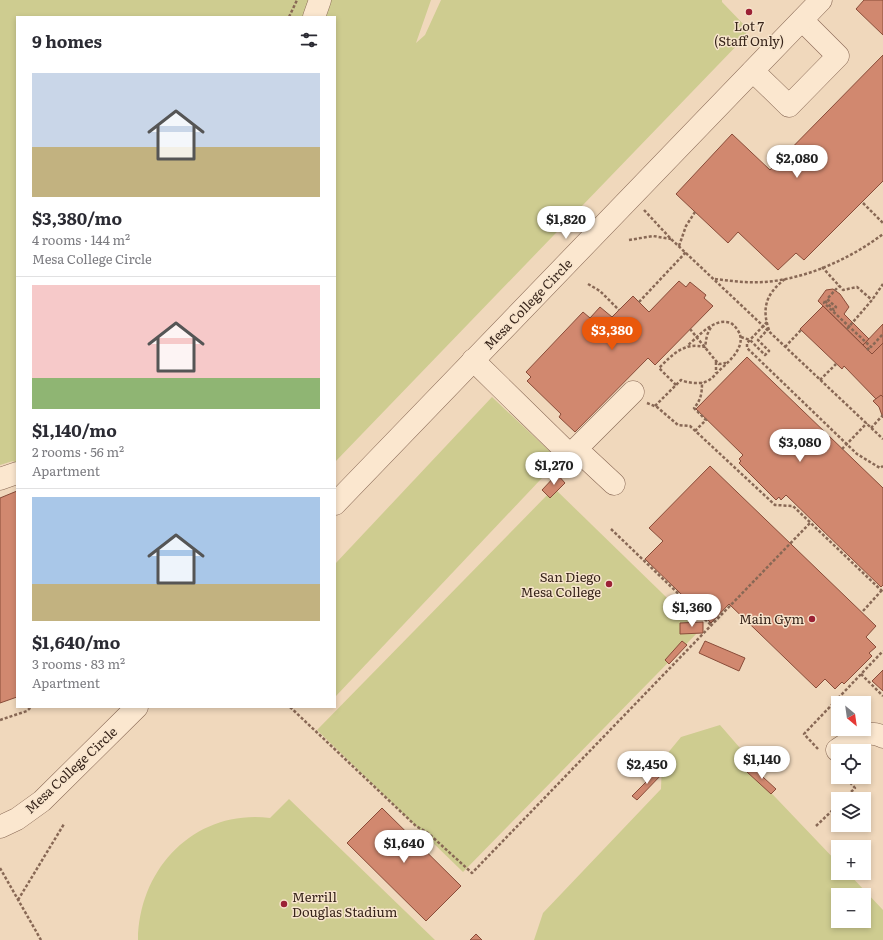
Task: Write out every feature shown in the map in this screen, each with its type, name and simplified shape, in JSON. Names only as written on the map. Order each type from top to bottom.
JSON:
[{"type":"street","points":[[314,16],[320,0]]},
{"type":"street","name":"Mesa College Circle","points":[[336,503],[821,0]]},
{"type":"street","points":[[753,71],[789,106],[838,56],[802,20]]},
{"type":"street","points":[[473,360],[570,455],[585,458],[614,484]]},
{"type":"street","points":[[570,455],[627,398]]},
{"type":"street","points":[[0,479],[16,473]]},
{"type":"street","name":"Mesa College Circle","points":[[0,827],[17,819],[42,801],[136,708]]},
{"type":"street","points":[[830,752],[864,735],[874,734],[883,737]]},
{"type":"path","points":[[289,16],[297,0]]},
{"type":"path","points":[[631,197],[671,239],[883,439]]},
{"type":"path","points":[[863,203],[883,223]]},
{"type":"path","points":[[679,246],[686,226],[695,212]]},
{"type":"path","points":[[713,278],[746,282],[765,282],[801,276],[839,260],[883,234]]},
{"type":"path","points":[[629,240],[653,236],[671,239]]},
{"type":"path","points":[[639,302],[686,252]]},
{"type":"path","points":[[822,267],[843,290],[857,287],[872,300]]},
{"type":"path","points":[[769,330],[765,307],[768,296],[785,278]]},
{"type":"path","points":[[588,284],[600,291],[619,310]]},
{"type":"path","points":[[847,329],[872,300],[883,284]]},
{"type":"path","points":[[839,286],[827,299],[835,308],[825,301],[824,303],[870,347],[883,334]]},
{"type":"path","points":[[880,289],[883,292]]},
{"type":"path","points":[[655,406],[676,385],[681,380],[702,382],[709,379],[729,362],[736,354],[740,346],[741,337],[737,328],[731,322],[720,322],[712,326],[687,346],[672,354],[659,368],[676,385]]},
{"type":"path","points":[[767,322],[746,345],[747,348],[857,454],[880,468],[883,466]]},
{"type":"path","points":[[705,347],[707,335],[712,326]]},
{"type":"path","points":[[690,329],[719,364],[729,362]]},
{"type":"path","points":[[741,337],[750,340],[765,354],[770,350],[758,340],[769,330]]},
{"type":"path","points":[[785,346],[801,330]]},
{"type":"path","points":[[867,350],[883,334]]},
{"type":"path","points":[[687,346],[705,347]]},
{"type":"path","points":[[716,361],[716,373]]},
{"type":"path","points":[[820,380],[836,364]]},
{"type":"path","points":[[695,431],[706,420],[694,408],[700,401],[702,382]]},
{"type":"path","points":[[627,398],[655,406],[678,425],[690,426],[775,505],[793,506],[882,591],[862,611]]},
{"type":"path","points":[[871,428],[883,415]]},
{"type":"path","points":[[842,449],[867,424]]},
{"type":"path","points":[[291,708],[416,826],[428,833],[472,873],[810,522]]},
{"type":"path","points":[[611,529],[711,626]]},
{"type":"path","points":[[830,752],[804,734],[883,651]]},
{"type":"path","points":[[861,674],[883,696]]},
{"type":"path","points":[[0,720],[27,711],[30,708]]},
{"type":"path","points":[[852,784],[856,788],[852,792]]},
{"type":"path","points":[[816,826],[831,812]]},
{"type":"path","points":[[18,900],[64,824]]},
{"type":"path","points":[[0,868],[41,940]]},
{"type":"shaded area","points":[[0,0],[431,0],[416,43],[425,35],[441,0],[722,0],[722,2],[748,29],[744,38],[336,461],[336,16],[16,16],[16,464],[13,461],[0,465]]},
{"type":"shaded area","points":[[492,397],[559,460],[336,696],[336,563]]},
{"type":"shaded area","points":[[554,488],[700,630],[463,872],[317,730]]},
{"type":"shaded area","points":[[720,725],[740,748],[756,777],[831,856],[831,880],[855,880],[862,888],[831,888],[831,928],[871,928],[871,897],[883,910],[883,940],[534,940],[543,913],[661,789],[662,760],[681,737]]},
{"type":"shaded area","points":[[289,799],[435,940],[138,940],[141,913],[149,889],[161,867],[177,848],[196,833],[218,823],[243,818],[270,818]]},
{"type":"building","points":[[864,0],[883,0],[883,35],[856,9]]},
{"type":"building","points":[[883,55],[883,181],[804,260],[796,253],[778,270],[738,232],[728,243],[676,194],[732,134],[770,170]]},
{"type":"building","points":[[679,281],[686,287],[690,282],[706,295],[704,298],[713,306],[655,365],[648,358],[575,432],[559,417],[561,414],[527,381],[531,377],[526,372],[583,312],[590,318],[600,307],[612,317],[633,296],[649,312]]},
{"type":"building","points":[[833,289],[840,294],[849,307],[844,314],[869,339],[863,345],[818,301],[826,290]]},
{"type":"building","points":[[823,306],[872,354],[883,343],[883,397],[881,395],[877,400],[844,366],[842,369],[800,329]]},
{"type":"building","points":[[883,324],[883,343],[872,354],[863,345]]},
{"type":"building","points":[[747,357],[883,488],[883,585],[881,587],[786,495],[781,500],[779,497],[776,500],[739,463],[741,461],[739,459],[743,455],[696,409]]},
{"type":"building","points":[[881,395],[883,397],[883,418],[879,407],[873,401]]},
{"type":"building","points":[[710,466],[876,626],[866,637],[876,647],[869,653],[872,656],[844,684],[842,682],[835,689],[825,679],[816,688],[729,604],[711,623],[645,559],[663,541],[649,528]]},
{"type":"building","points":[[557,474],[565,483],[550,498],[542,490]]},
{"type":"building","points":[[16,491],[16,697],[0,703],[0,498]]},
{"type":"building","points":[[703,622],[703,633],[680,634],[680,623]]},
{"type":"building","points":[[682,641],[687,645],[669,664],[665,660]]},
{"type":"building","points":[[705,641],[745,658],[739,671],[699,653]]},
{"type":"building","points":[[883,670],[883,691],[872,681]]},
{"type":"building","points":[[752,767],[776,789],[771,794],[747,772]]},
{"type":"building","points":[[659,769],[663,773],[637,800],[632,796]]},
{"type":"building","points":[[382,808],[461,886],[426,921],[347,843]]},
{"type":"building","points":[[476,934],[482,940],[470,940]]},
{"type":"place","name":"Lot 7 (Staff Only)","points":[[749,12]]},
{"type":"place","name":"San Diego Mesa College","points":[[609,584]]},
{"type":"place","name":"Main Gym","points":[[812,619]]},
{"type":"place","name":"Merrill Douglas Stadium","points":[[284,904]]}]
